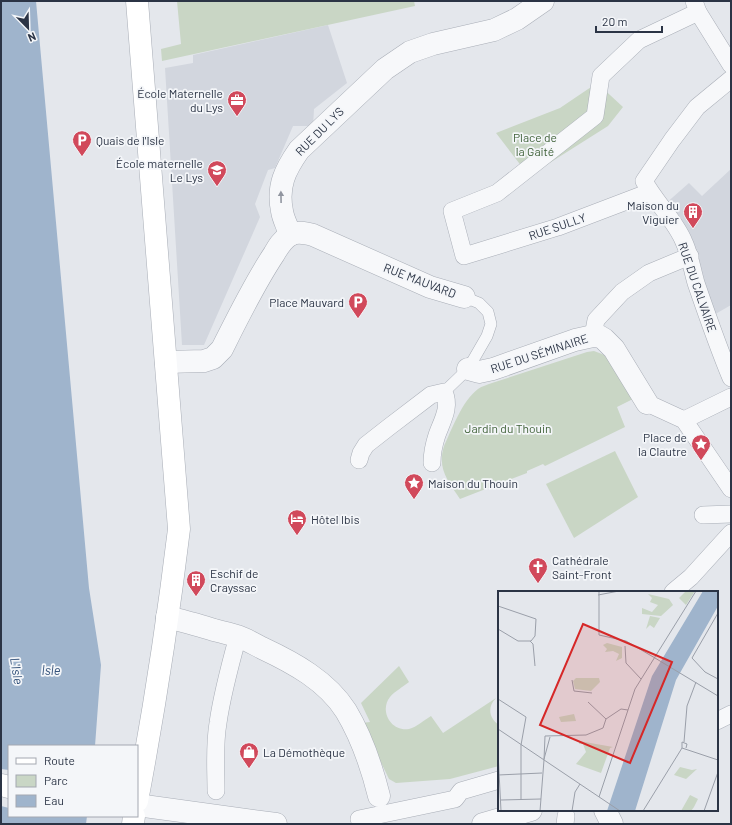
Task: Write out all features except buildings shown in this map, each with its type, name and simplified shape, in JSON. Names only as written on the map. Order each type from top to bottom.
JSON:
[{"type":"main road","points":[[137,1],[179,530],[167,617],[138,796]]},
{"type":"street","name":"RUE DU LYS","points":[[290,235],[282,212],[280,196],[282,180],[299,150],[360,91],[385,69],[410,52],[433,44],[494,30],[517,19],[543,1]]},
{"type":"street","points":[[696,7],[731,65]]},
{"type":"street","name":"RUE SULLY","points":[[647,186],[558,227],[464,256],[452,211],[497,193],[595,116],[601,76],[640,40],[696,7]]},
{"type":"street","points":[[647,186],[672,140],[697,107],[731,79]]},
{"type":"street","name":"RUE DU CALVAIRE","points":[[647,186],[684,240],[690,256],[696,281],[731,378]]},
{"type":"street","name":"RUE MAUVARD","points":[[290,235],[297,232],[313,235],[430,287],[464,297]]},
{"type":"street","points":[[166,362],[204,361],[213,358],[222,349],[264,269],[283,241],[290,235]]},
{"type":"street","points":[[593,336],[596,320],[622,292],[649,273],[690,256]]},
{"type":"street","name":"RUE DU SÉMINAIRE","points":[[468,369],[479,372],[493,369],[575,340],[599,336],[604,339],[614,350],[647,403]]},
{"type":"street","points":[[359,460],[366,445],[378,435],[431,395],[444,392],[447,402],[446,410],[432,454],[432,463]]},
{"type":"street","points":[[684,420],[731,397]]},
{"type":"street","points":[[647,403],[684,420],[731,489]]},
{"type":"street","points":[[703,515],[731,514]]},
{"type":"street","points":[[674,591],[691,577],[727,538]]},
{"type":"street","points":[[167,617],[238,636],[279,656],[321,683],[345,710],[358,735],[370,765],[379,796]]},
{"type":"street","points":[[216,791],[215,758],[218,724],[238,636]]},
{"type":"street","points":[[718,720],[731,714]]},
{"type":"street","points":[[358,819],[455,799],[454,788],[498,780]]},
{"type":"street","points":[[138,805],[276,824]]},
{"type":"street","points":[[482,824],[528,811]]},
{"type":"street","points":[[606,811],[612,824]]},
{"type":"lane","name":"RUE MAUVARD","points":[[444,392],[468,369],[487,336],[491,324],[488,312],[479,303],[464,297]]},
{"type":"shaded area","name":"École maternelle Le Lys","points":[[328,25],[347,83],[314,109],[313,126],[293,126],[275,168],[268,170],[255,204],[260,217],[204,345],[182,345],[165,68],[193,63],[193,55]]},
{"type":"shaded area","points":[[731,169],[731,305],[712,316],[664,205],[689,183],[702,196]]},
{"type":"green space","points":[[177,1],[414,1],[415,6],[162,61],[161,49],[181,44]]},
{"type":"green space","name":"Place de la Gaité","points":[[597,83],[623,107],[608,126],[529,176],[496,133],[560,108]]},
{"type":"green space","name":"Jardin du Thouin","points":[[594,351],[609,358],[633,399],[617,407],[625,427],[545,466],[543,464],[527,471],[527,473],[460,499],[445,474],[442,454],[444,446],[462,408],[472,394],[483,386]]},
{"type":"green space","points":[[615,451],[638,497],[574,538],[546,484]]},
{"type":"green space","points":[[399,666],[409,682],[390,697],[387,703],[386,714],[392,724],[403,729],[412,728],[431,716],[443,733],[496,698],[491,705],[490,712],[493,719],[498,724],[498,766],[450,779],[396,783],[389,779],[362,723],[370,722],[361,703]]},
{"type":"water","name":"Isle","points":[[1,1],[36,1],[89,588],[101,665],[95,745],[8,745],[8,817],[87,817],[86,824],[1,824]]},
{"type":"pier","points":[[1,769],[8,770],[8,808],[1,806]]},
{"type":"place","name":"École Maternelle du Lys","points":[[237,117]]},
{"type":"place","name":"Quais de l'Isle","points":[[82,157]]},
{"type":"place","name":"École maternelle Le Lys","points":[[217,187]]},
{"type":"place","name":"Maison du Viguier","points":[[693,229]]},
{"type":"place","name":"Place Mauvard","points":[[358,319]]},
{"type":"place","name":"Place de la Clautre","points":[[701,461]]},
{"type":"place","name":"Maison du Thouin","points":[[414,500]]},
{"type":"place","name":"Hôtel Ibis","points":[[297,536]]},
{"type":"place","name":"Cathédrale Saint-Front","points":[[538,584]]},
{"type":"place","name":"Eschif de Crayssac","points":[[196,597]]},
{"type":"place","name":"La Démothèque","points":[[249,769]]},
{"type":"water label","name":"L'Isle","points":[[17,671]]}]
